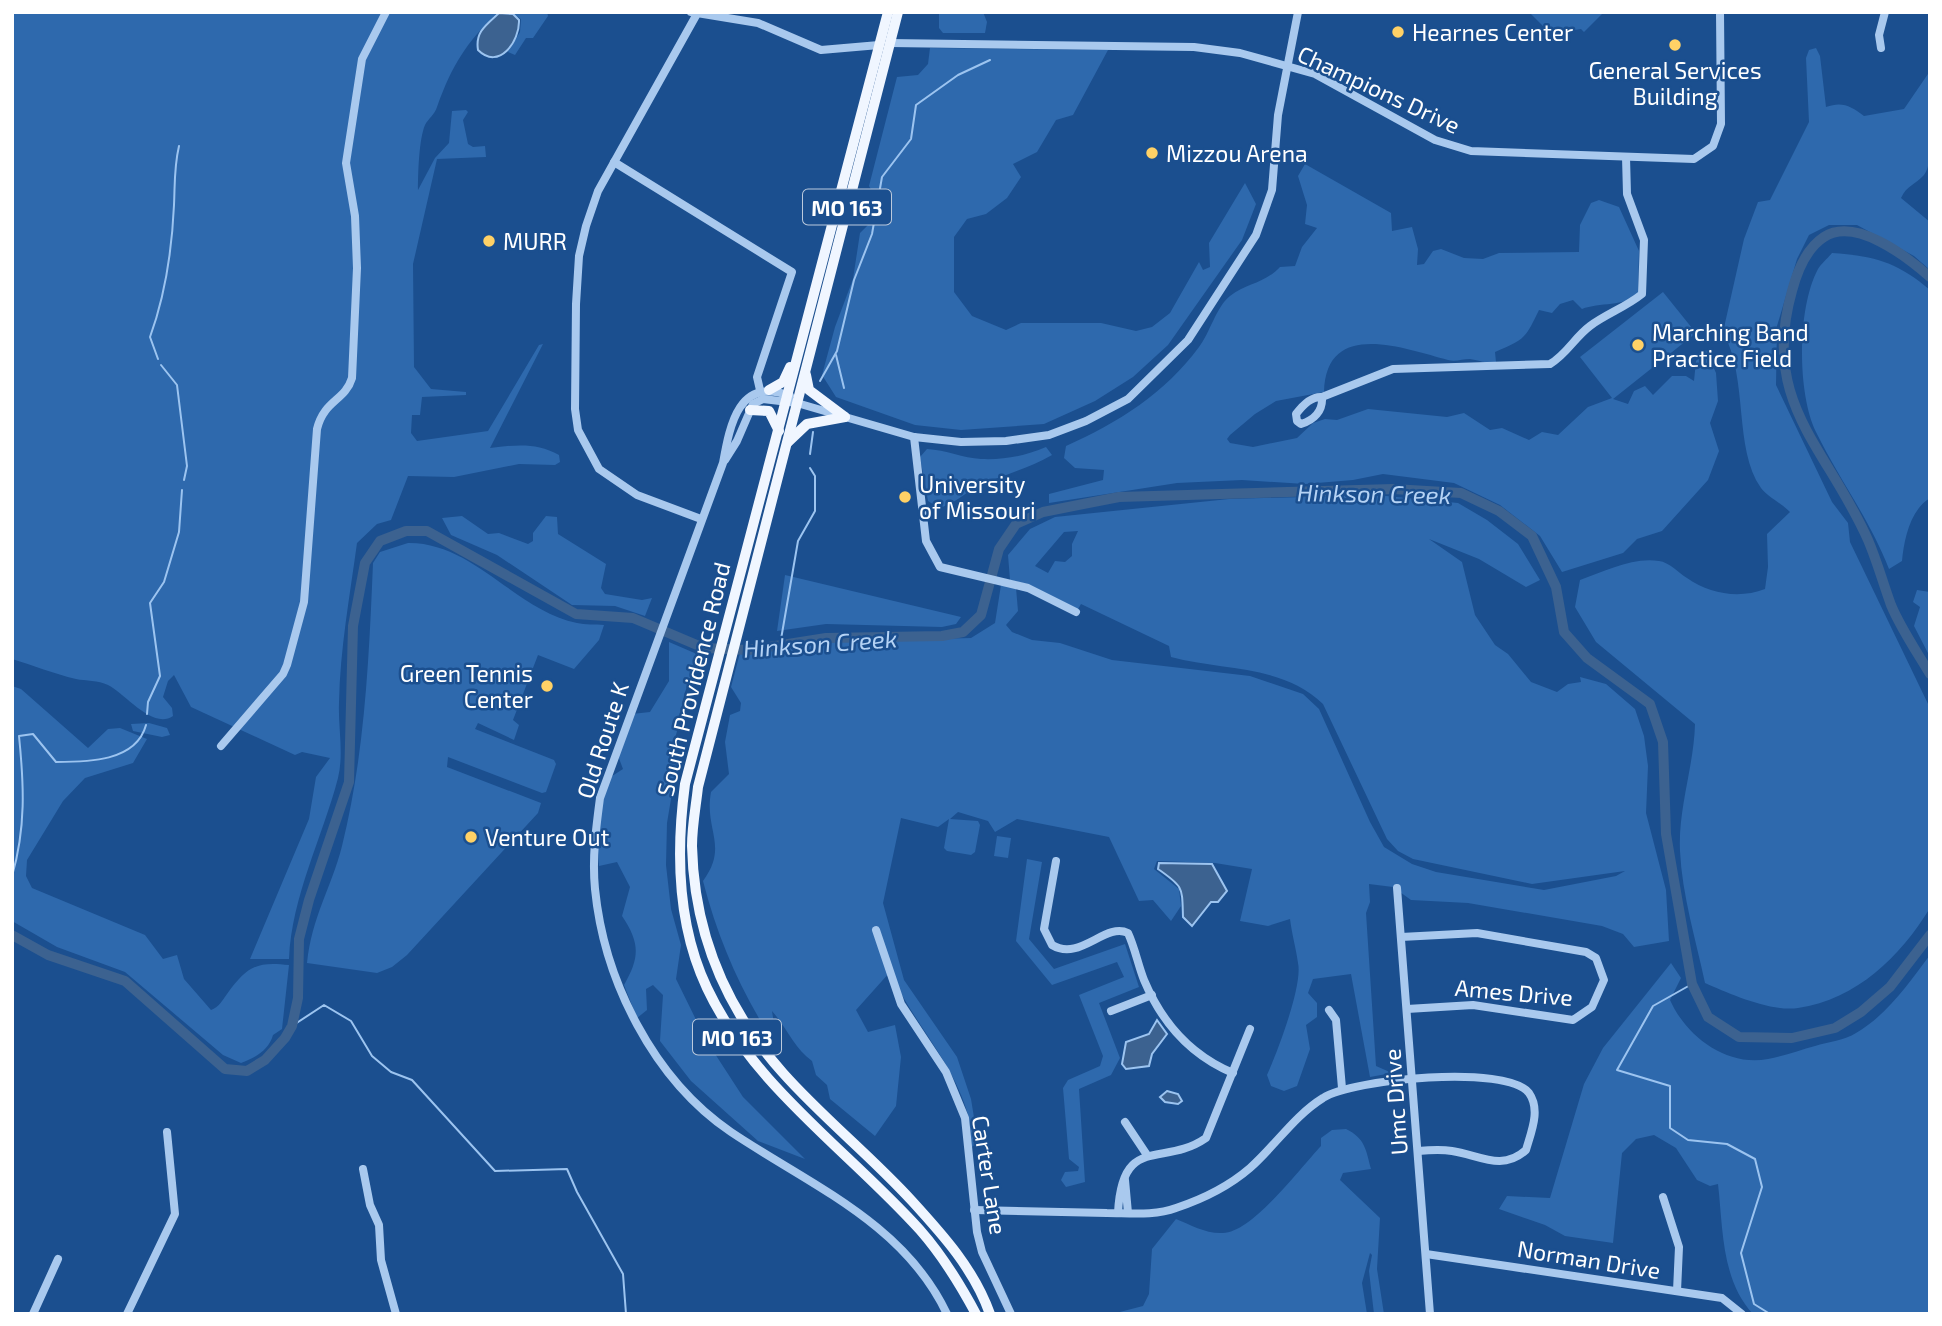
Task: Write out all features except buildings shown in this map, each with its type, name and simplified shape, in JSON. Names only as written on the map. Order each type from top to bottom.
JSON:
[{"type":"main road","name":"South Providence Road","points":[[888,12],[884,44],[806,367],[779,431],[685,784],[679,869],[687,922],[706,987],[738,1039],[771,1081],[920,1231],[955,1276],[976,1314]]},
{"type":"main road","name":"South Providence Road","points":[[898,12],[884,44],[798,357],[786,444],[698,787],[692,845],[700,915],[720,982],[753,1037],[784,1075],[902,1190],[952,1246],[982,1292],[990,1314]]},
{"type":"main road","points":[[765,390],[783,382],[798,357]]},
{"type":"main road","points":[[806,367],[809,390],[845,417]]},
{"type":"main road","points":[[750,410],[769,411],[779,431]]},
{"type":"main road","points":[[786,444],[807,424],[845,417]]},
{"type":"street","points":[[221,746],[283,674],[304,602],[317,429],[322,412],[344,393],[352,379],[355,216],[346,163],[362,59],[386,12]]},
{"type":"street","points":[[614,162],[792,272],[757,377],[765,390],[914,437],[961,442],[1006,441],[1049,435],[1086,421],[1128,399],[1159,371],[1188,340],[1256,235],[1272,190],[1278,115],[1298,12]]},
{"type":"street","name":"Champions Drive","points":[[695,13],[758,23],[821,50],[884,44],[1194,47],[1240,53],[1286,65],[1336,85],[1453,147],[1494,154],[1694,159],[1713,146],[1721,124],[1720,12]]},
{"type":"street","points":[[1881,48],[1879,35],[1885,12]]},
{"type":"street","points":[[695,13],[598,191],[579,256],[575,408],[578,430],[599,469],[616,484],[637,495],[701,519]]},
{"type":"street","points":[[1322,397],[1393,369],[1550,364],[1566,355],[1590,326],[1623,309],[1642,294],[1644,240],[1627,194],[1626,157]]},
{"type":"street","name":"Old Route K","points":[[723,463],[727,440],[742,404],[765,390]]},
{"type":"street","points":[[750,410],[757,401],[763,399],[791,400]]},
{"type":"street","name":"Old Route K","points":[[750,410],[737,441],[723,463],[701,519],[679,586],[609,767],[600,798],[594,847],[595,886],[606,956],[630,1009],[662,1064],[696,1104],[730,1131],[843,1201],[880,1229],[916,1264],[947,1314]]},
{"type":"street","points":[[914,437],[921,511],[929,551],[940,567],[1018,585],[1076,612]]},
{"type":"street","points":[[1056,861],[1044,929],[1048,939],[1059,949],[1070,950],[1124,931],[1130,937],[1152,995],[1175,1033],[1202,1058],[1233,1073]]},
{"type":"street","name":"Umc Drive","points":[[1397,888],[1430,1314]]},
{"type":"street","name":"Carter Lane","points":[[876,930],[901,1004],[946,1072],[965,1118],[974,1210],[982,1252],[1011,1314]]},
{"type":"street","name":"Ames Drive","points":[[1401,937],[1477,933],[1586,952],[1597,958],[1602,967],[1603,989],[1592,1007],[1573,1020],[1473,1005],[1407,1009]]},
{"type":"street","points":[[1111,1011],[1152,995]]},
{"type":"street","points":[[1329,1010],[1336,1020],[1342,1088]]},
{"type":"street","points":[[1123,1213],[1119,1188],[1132,1166],[1147,1155],[1187,1149],[1206,1138],[1250,1029]]},
{"type":"street","points":[[974,1210],[1123,1213],[1172,1210],[1214,1194],[1250,1167],[1309,1108],[1342,1088],[1364,1083],[1455,1076],[1514,1084],[1529,1094],[1535,1112],[1526,1150],[1511,1160],[1493,1161],[1454,1151],[1418,1151]]},
{"type":"street","points":[[1125,1122],[1147,1155]]},
{"type":"street","points":[[127,1314],[175,1214],[167,1132]]},
{"type":"street","points":[[363,1169],[370,1205],[379,1225],[381,1261],[396,1314]]},
{"type":"street","points":[[1664,1197],[1679,1247],[1677,1291]]},
{"type":"street","name":"Norman Drive","points":[[1426,1254],[1722,1298],[1742,1314]]},
{"type":"street","points":[[33,1314],[58,1259]]},
{"type":"shaded area","points":[[12,12],[498,12],[461,55],[436,110],[425,125],[421,139],[418,190],[435,158],[449,143],[452,111],[468,112],[463,120],[468,144],[473,147],[485,146],[486,157],[437,159],[413,264],[414,367],[431,389],[466,392],[466,395],[422,397],[420,415],[412,415],[411,433],[417,441],[488,431],[539,345],[543,344],[490,448],[534,446],[559,455],[560,462],[555,465],[519,464],[454,477],[408,476],[391,520],[377,524],[357,543],[341,663],[340,769],[296,912],[289,959],[250,959],[309,819],[316,777],[330,758],[302,752],[295,755],[191,707],[174,675],[168,681],[163,697],[172,708],[173,716],[165,719],[156,718],[139,709],[104,683],[68,677],[12,659]]},
{"type":"shaded area","points":[[499,12],[547,12],[548,16],[533,38],[526,38],[515,55],[508,52],[520,32],[521,19],[513,14]]},
{"type":"shaded area","points":[[939,12],[983,12],[987,22],[985,33],[943,33],[939,28]]},
{"type":"shaded area","points":[[1529,12],[1604,12],[1584,32],[1581,29],[1561,32],[1552,28],[1546,37],[1541,31],[1544,27]]},
{"type":"shaded area","points":[[499,13],[513,14],[519,20],[516,36],[507,51],[493,57],[486,56],[478,50],[478,38],[482,29]]},
{"type":"shaded area","points":[[930,48],[1108,50],[1073,115],[1056,120],[1037,152],[1013,164],[1021,177],[1007,198],[986,214],[967,219],[954,237],[954,292],[972,316],[1006,330],[1021,323],[1101,323],[1136,331],[1152,327],[1170,313],[1199,262],[1203,270],[1210,267],[1209,243],[1245,183],[1256,204],[1242,240],[1168,345],[1133,377],[1095,401],[1044,424],[961,430],[915,425],[836,397],[822,375],[835,327],[853,279],[860,233],[874,219],[877,200],[869,186],[897,77],[918,75],[928,64]]},
{"type":"shaded area","points":[[1816,48],[1820,56],[1826,107],[1837,104],[1846,106],[1864,116],[1904,109],[1930,71],[1931,142],[1928,167],[1924,175],[1906,190],[1901,198],[1930,222],[1930,270],[1914,256],[1857,225],[1829,225],[1809,235],[1797,259],[1777,326],[1776,385],[1832,502],[1848,523],[1850,542],[1930,708],[1930,908],[1905,943],[1875,973],[1839,995],[1819,1003],[1787,1009],[1751,1001],[1705,983],[1686,901],[1680,851],[1681,819],[1695,724],[1596,642],[1575,607],[1580,580],[1619,566],[1649,560],[1663,562],[1696,583],[1715,591],[1745,594],[1765,589],[1768,567],[1767,534],[1790,512],[1761,488],[1752,472],[1736,371],[1723,332],[1744,239],[1758,202],[1770,200],[1809,122],[1806,58],[1809,50]]},
{"type":"shaded area","points":[[1305,164],[1391,213],[1392,231],[1412,227],[1418,249],[1417,265],[1424,264],[1433,251],[1441,249],[1464,258],[1483,259],[1499,253],[1579,252],[1580,225],[1591,203],[1599,200],[1619,207],[1639,251],[1638,294],[1619,303],[1582,309],[1573,300],[1560,304],[1552,313],[1539,310],[1523,337],[1495,352],[1496,362],[1470,359],[1451,361],[1390,346],[1353,346],[1338,354],[1328,369],[1324,392],[1276,401],[1230,435],[1227,439],[1230,443],[1253,447],[1297,438],[1313,423],[1325,419],[1337,420],[1368,409],[1447,417],[1464,413],[1490,430],[1502,428],[1529,440],[1542,432],[1558,435],[1588,407],[1612,398],[1580,357],[1663,292],[1696,333],[1613,399],[1628,404],[1634,391],[1645,386],[1653,395],[1672,376],[1686,376],[1694,381],[1696,361],[1706,350],[1716,373],[1718,401],[1710,423],[1719,451],[1708,480],[1662,531],[1637,539],[1623,553],[1562,572],[1540,536],[1500,505],[1454,483],[1383,474],[1353,480],[1305,484],[1242,480],[1177,483],[1049,503],[1049,494],[1103,480],[1104,470],[1075,468],[1064,458],[1066,446],[1122,417],[1171,379],[1199,347],[1230,296],[1268,277],[1280,267],[1295,266],[1302,247],[1317,228],[1305,224],[1307,205],[1298,176]]},
{"type":"shaded area","points":[[1832,253],[1885,262],[1907,273],[1930,290],[1930,498],[1917,510],[1913,518],[1906,535],[1902,561],[1889,569],[1873,534],[1816,432],[1805,396],[1802,351],[1806,305],[1818,269]]},
{"type":"shaded area","points":[[1046,447],[1052,455],[977,487],[949,504],[939,508],[928,501],[920,457],[927,449],[990,459],[1015,457]]},
{"type":"shaded area","points":[[1376,495],[1458,503],[1487,520],[1518,544],[1540,580],[1526,587],[1479,559],[1429,539],[1462,562],[1475,615],[1495,645],[1508,654],[1531,682],[1557,692],[1568,684],[1581,682],[1580,677],[1606,684],[1635,709],[1644,736],[1648,766],[1646,813],[1666,890],[1669,941],[1634,947],[1623,934],[1602,926],[1468,903],[1411,900],[1393,887],[1369,884],[1370,902],[1366,913],[1376,1066],[1392,1073],[1370,1077],[1351,974],[1313,979],[1308,993],[1317,1003],[1317,1017],[1306,1025],[1310,1049],[1297,1086],[1284,1091],[1271,1086],[1267,1075],[1293,1002],[1299,973],[1298,963],[1290,919],[1268,926],[1240,921],[1252,869],[1215,863],[1157,861],[1154,869],[1179,889],[1181,906],[1171,921],[1153,900],[1139,901],[1109,837],[1017,819],[995,832],[988,821],[958,812],[950,819],[978,821],[980,825],[975,852],[971,855],[947,851],[944,848],[949,819],[938,827],[901,818],[883,903],[904,980],[957,1057],[971,1099],[978,1142],[972,1147],[970,1123],[962,1096],[890,972],[856,1010],[868,1032],[895,1025],[901,1057],[896,1106],[875,1136],[830,1099],[827,1085],[816,1075],[812,1061],[800,1050],[772,1011],[778,1049],[733,968],[709,904],[703,881],[711,869],[715,847],[710,817],[711,792],[729,774],[725,742],[730,715],[740,711],[741,703],[731,687],[740,653],[824,642],[971,638],[995,623],[1001,585],[1016,588],[1018,611],[1006,625],[1012,632],[1032,640],[1060,643],[1112,660],[1250,676],[1303,694],[1319,709],[1384,847],[1412,864],[1436,872],[1544,890],[1616,876],[1625,871],[1532,884],[1413,859],[1398,851],[1387,839],[1323,704],[1307,691],[1270,675],[1171,657],[1169,646],[1081,604],[1077,611],[1027,584],[1010,580],[1008,555],[1030,529],[1055,517],[1229,499]],"holes":[[[1078,531],[1072,544],[1072,556],[1065,562],[1055,561],[1048,573],[1035,566],[1064,532]]]},
{"type":"shaded area","points":[[462,516],[488,534],[499,533],[528,544],[533,541],[533,533],[546,516],[557,517],[558,534],[606,564],[601,588],[605,594],[642,600],[652,598],[645,616],[615,606],[572,605],[497,555],[451,535],[442,518]]},
{"type":"shaded area","points":[[408,543],[453,553],[555,616],[580,624],[604,625],[599,640],[574,669],[538,655],[513,720],[519,725],[514,740],[478,723],[475,729],[554,760],[556,764],[546,792],[542,793],[448,757],[447,767],[541,803],[538,813],[407,955],[392,967],[377,973],[307,963],[317,917],[342,846],[356,776],[367,670],[373,563],[380,552]]},
{"type":"shaded area","points":[[785,575],[961,617],[956,624],[942,627],[826,624],[777,631]]},
{"type":"shaded area","points":[[1917,590],[1930,592],[1930,657],[1914,626],[1920,607],[1913,602]]},
{"type":"shaded area","points":[[669,642],[706,658],[689,681],[669,753],[677,763],[667,823],[666,865],[671,909],[681,945],[676,979],[706,1040],[743,1097],[805,1159],[758,1141],[691,1081],[660,1041],[663,995],[653,985],[646,989],[647,1010],[637,1018],[624,985],[633,966],[636,950],[632,934],[622,916],[630,887],[617,862],[599,866],[600,822],[609,778],[623,769],[617,753],[632,714],[650,712],[669,681]]},
{"type":"shaded area","points":[[12,686],[21,689],[88,748],[108,729],[120,728],[147,739],[133,763],[85,778],[63,801],[27,860],[26,876],[32,888],[145,935],[163,959],[177,955],[184,979],[211,1010],[220,1004],[240,978],[253,968],[268,964],[289,965],[282,1029],[273,1035],[265,1049],[256,1056],[241,1063],[223,1055],[125,972],[57,947],[12,921]]},
{"type":"shaded area","points":[[149,723],[167,728],[170,735],[162,737],[133,731],[131,724]]},
{"type":"shaded area","points":[[997,836],[1011,838],[1008,858],[994,856]]},
{"type":"shaded area","points":[[1027,859],[1042,862],[1029,939],[1054,969],[1125,944],[1139,987],[1099,1003],[1120,1058],[1111,1075],[1079,1089],[1085,1182],[1066,1187],[1061,1180],[1065,1172],[1078,1171],[1079,1167],[1069,1159],[1063,1088],[1068,1080],[1100,1066],[1103,1056],[1079,995],[1124,977],[1117,962],[1052,985],[1016,941]]},
{"type":"shaded area","points":[[1159,863],[1212,864],[1227,891],[1218,902],[1211,902],[1192,926],[1183,917],[1180,888],[1158,869]]},
{"type":"shaded area","points":[[1930,955],[1930,1314],[1753,1314],[1735,1285],[1729,1269],[1718,1184],[1710,1186],[1697,1180],[1676,1148],[1654,1135],[1636,1139],[1622,1153],[1613,1243],[1565,1236],[1545,1225],[1499,1209],[1507,1196],[1550,1198],[1584,1084],[1603,1048],[1671,963],[1681,978],[1670,1000],[1686,1026],[1709,1046],[1737,1058],[1752,1060],[1780,1056],[1856,1033],[1888,1008]]},
{"type":"shaded area","points":[[1157,1020],[1167,1034],[1152,1054],[1149,1066],[1126,1069],[1122,1064],[1126,1042],[1149,1034]]},
{"type":"shaded area","points":[[1167,1091],[1178,1094],[1182,1101],[1178,1104],[1165,1102],[1160,1097]]},
{"type":"shaded area","points":[[1346,1129],[1361,1141],[1371,1169],[1343,1173],[1340,1180],[1380,1218],[1377,1269],[1384,1314],[1374,1314],[1369,1271],[1372,1255],[1370,1253],[1362,1283],[1367,1314],[1112,1314],[1143,1306],[1149,1294],[1152,1249],[1176,1219],[1211,1232],[1235,1230],[1248,1222],[1275,1197],[1321,1146],[1321,1138],[1332,1130]]},
{"type":"waterway","points":[[820,381],[837,351],[854,280],[872,234],[882,177],[911,139],[916,105],[958,75],[990,60]]},
{"type":"waterway","points":[[158,359],[150,337],[164,289],[179,146]]},
{"type":"waterway","name":"Hinkson Creek","points":[[1930,277],[1894,249],[1879,241],[1865,235],[1836,232],[1818,242],[1803,261],[1792,291],[1784,330],[1785,364],[1791,394],[1803,423],[1852,507],[1871,548],[1895,614],[1930,674]]},
{"type":"waterway","points":[[836,355],[844,388]]},
{"type":"waterway","points":[[161,365],[177,385],[187,466],[184,480]]},
{"type":"waterway","points":[[810,454],[813,432]]},
{"type":"waterway","points":[[780,645],[798,541],[815,511],[815,476],[810,468]]},
{"type":"waterway","name":"Hinkson Creek","points":[[12,935],[48,955],[125,981],[225,1069],[247,1071],[265,1060],[292,1026],[298,998],[299,939],[309,900],[349,782],[353,626],[365,563],[380,541],[406,531],[427,531],[576,614],[633,618],[704,648],[749,650],[826,638],[942,636],[963,632],[981,615],[999,549],[1016,524],[1043,512],[1119,497],[1393,489],[1461,493],[1499,511],[1532,536],[1556,587],[1564,632],[1587,658],[1650,704],[1663,742],[1666,834],[1692,984],[1708,1017],[1739,1037],[1792,1038],[1835,1028],[1861,1012],[1890,987],[1930,935]]},
{"type":"waterway","points":[[147,714],[148,702],[160,676],[150,603],[164,582],[179,532],[182,490]]},
{"type":"waterway","points":[[12,876],[20,841],[23,806],[19,736],[33,734],[56,762],[95,760],[121,753],[132,746],[141,737],[146,725]]},
{"type":"waterway","points":[[1692,984],[1653,1006],[1617,1070],[1670,1086],[1670,1128],[1688,1140],[1727,1144],[1755,1159],[1762,1187],[1741,1253],[1754,1304],[1770,1314]]},
{"type":"waterway","points":[[292,1026],[324,1005],[351,1021],[372,1056],[391,1072],[412,1080],[495,1171],[567,1169],[623,1274],[626,1314]]},
{"type":"place","name":"Hearnes Center","points":[[1398,32]]},
{"type":"place","name":"General Services Building","points":[[1675,45]]},
{"type":"place","name":"Mizzou Arena","points":[[1152,153]]},
{"type":"place","name":"MURR","points":[[489,241]]},
{"type":"place","name":"Marching Band Practice Field","points":[[1638,345]]},
{"type":"place","name":"University of Missouri","points":[[905,497]]},
{"type":"place","name":"Green Tennis Center","points":[[547,686]]},
{"type":"place","name":"Venture Out","points":[[471,837]]}]
